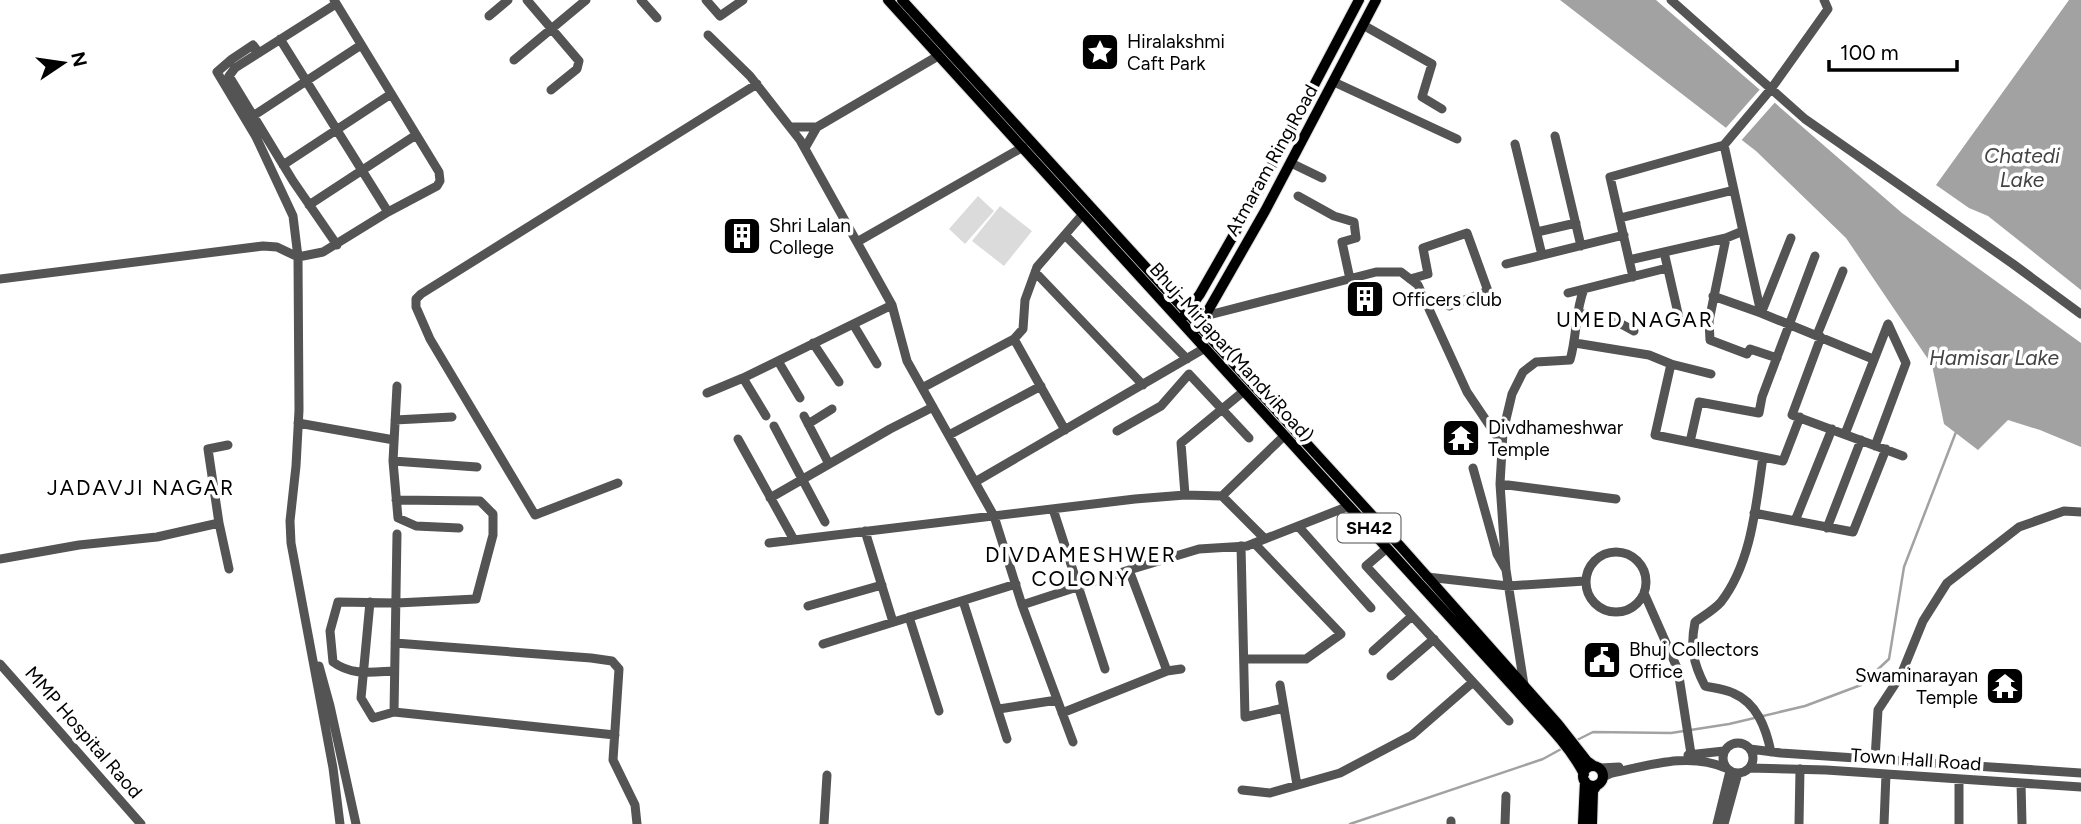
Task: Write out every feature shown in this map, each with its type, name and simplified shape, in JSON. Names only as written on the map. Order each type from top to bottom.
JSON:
[{"type":"main road","name":"Bhuj-Mirjapar(MandviRoad)","points":[[888,0],[1083,214],[1184,317],[1199,325],[1524,685],[1554,726]]},
{"type":"main road","name":"Bhuj-Mirjapar(MandviRoad)","points":[[902,0],[1184,317]]},
{"type":"main road","name":"Atmaram Ring Road","points":[[1184,317],[1252,203],[1359,0]]},
{"type":"main road","name":"Atmaram Ring Road","points":[[1199,325],[1291,163],[1376,0]]},
{"type":"main road","name":"Bhuj-Mirjapar(MandviRoad)","points":[[1199,325],[1205,348],[1554,726]]},
{"type":"main road","name":"SH42","points":[[1554,726],[1591,772]]},
{"type":"main road","points":[[1583,824],[1591,772]]},
{"type":"main road","points":[[1591,772],[1592,824]]},
{"type":"street","points":[[489,16],[508,0]]},
{"type":"street","points":[[527,0],[579,61],[577,69],[551,90]]},
{"type":"street","points":[[514,60],[586,0]]},
{"type":"street","points":[[641,0],[657,18]]},
{"type":"street","points":[[706,0],[720,16],[743,0]]},
{"type":"street","points":[[1671,0],[1805,119],[2081,314]]},
{"type":"street","points":[[1633,276],[1610,177],[1724,145],[1771,89],[1828,9],[1824,0]]},
{"type":"street","points":[[0,279],[263,246],[277,247],[298,257],[323,253],[388,212],[437,186],[440,181],[439,172],[335,2],[235,68],[229,76],[283,165],[337,244]]},
{"type":"street","points":[[1363,25],[1432,64],[1422,97],[1442,109]]},
{"type":"street","points":[[708,35],[757,84],[805,148],[892,304],[907,361],[994,516],[1022,605],[1073,742]]},
{"type":"street","points":[[280,39],[388,212]]},
{"type":"street","points":[[258,53],[253,45],[217,72],[256,136],[293,216],[298,257],[298,423],[290,521],[291,544],[333,768],[340,824]]},
{"type":"street","points":[[253,116],[361,45]]},
{"type":"street","points":[[805,148],[817,127],[938,56]]},
{"type":"street","points":[[1334,82],[1457,139]]},
{"type":"street","points":[[618,482],[535,514],[430,339],[416,307],[416,299],[757,84]]},
{"type":"street","points":[[283,165],[391,94]]},
{"type":"street","points":[[790,127],[817,127]]},
{"type":"street","points":[[309,205],[416,135]]},
{"type":"street","points":[[1555,136],[1581,246]]},
{"type":"street","points":[[1515,144],[1542,255]]},
{"type":"street","points":[[1724,145],[1761,313]]},
{"type":"street","points":[[857,242],[1023,148]]},
{"type":"street","points":[[1291,163],[1322,177]]},
{"type":"street","points":[[1620,218],[1734,190]]},
{"type":"street","points":[[1298,196],[1334,216],[1354,222],[1356,238],[1342,242],[1350,279]]},
{"type":"street","points":[[922,388],[1014,340],[1023,329],[1025,300],[1037,267],[1083,214]]},
{"type":"street","points":[[1537,232],[1576,223]]},
{"type":"street","points":[[1629,260],[1726,238],[1743,231]]},
{"type":"street","points":[[1410,279],[1428,274],[1423,248],[1467,233],[1488,291],[1449,306]]},
{"type":"street","points":[[1065,235],[1187,359]]},
{"type":"street","points":[[1506,264],[1624,235]]},
{"type":"street","points":[[1726,238],[1709,321],[1710,340],[1747,354],[1750,349],[1777,358]]},
{"type":"street","points":[[1761,313],[1791,238]]},
{"type":"street","points":[[1664,252],[1679,321]]},
{"type":"street","points":[[1690,442],[1699,402],[1759,413],[1762,397],[1815,256]]},
{"type":"street","points":[[1568,293],[1667,268]]},
{"type":"street","points":[[1843,271],[1792,415],[1903,456]]},
{"type":"street","points":[[1035,272],[1143,385]]},
{"type":"street","points":[[1199,325],[1376,272],[1401,272],[1418,285],[1467,392],[1502,441]]},
{"type":"street","points":[[1524,685],[1506,570],[1500,484],[1502,441],[1512,394],[1523,372],[1536,362],[1570,360],[1584,289]]},
{"type":"street","points":[[1713,296],[1873,359]]},
{"type":"street","points":[[707,393],[892,304]]},
{"type":"street","points":[[1578,313],[1614,320],[1633,331]]},
{"type":"street","points":[[853,324],[877,364]]},
{"type":"street","points":[[1845,434],[1888,324],[1906,363],[1875,446]]},
{"type":"street","points":[[1014,340],[1065,430]]},
{"type":"street","points":[[813,343],[839,382]]},
{"type":"street","points":[[1575,343],[1649,355],[1671,364],[1711,374]]},
{"type":"street","points":[[975,482],[1205,348]]},
{"type":"street","points":[[778,361],[800,398]]},
{"type":"street","points":[[1671,364],[1655,435],[1783,461],[1800,417]]},
{"type":"street","points":[[1117,431],[1161,406],[1189,374],[1249,438]]},
{"type":"street","points":[[743,378],[766,416]]},
{"type":"street","points":[[397,386],[393,461],[398,518],[416,526],[459,528]]},
{"type":"street","points":[[949,435],[1041,386]]},
{"type":"street","points":[[1185,495],[1181,443],[1244,391]]},
{"type":"street","points":[[771,498],[933,407]]},
{"type":"street","points":[[829,464],[806,420],[832,409]]},
{"type":"street","points":[[395,420],[452,417]]},
{"type":"street","points":[[298,423],[394,440]]},
{"type":"street","points":[[774,426],[825,522]]},
{"type":"street","points":[[1795,521],[1832,429]]},
{"type":"street","points":[[1222,496],[1284,436]]},
{"type":"street","points":[[738,439],[794,540]]},
{"type":"street","points":[[1827,528],[1861,440]]},
{"type":"street","points":[[228,445],[208,449],[229,569]]},
{"type":"street","points":[[1754,513],[1853,532],[1886,449]]},
{"type":"street","points":[[1763,457],[1750,540],[1720,603],[1695,622],[1691,639],[1695,667],[1705,686],[1734,693],[1751,705],[1766,731],[1770,752]]},
{"type":"street","points":[[393,461],[477,467]]},
{"type":"street","points":[[1473,468],[1497,554],[1506,570]]},
{"type":"street","points":[[1500,484],[1616,499]]},
{"type":"street","points":[[769,543],[1185,495],[1222,496],[1265,539]]},
{"type":"street","points":[[394,671],[344,671],[333,662],[330,631],[338,603],[476,599],[493,535],[494,514],[480,501],[396,500]]},
{"type":"street","points":[[1022,605],[1199,549],[1255,543],[1349,506]]},
{"type":"street","points":[[1053,509],[1105,669]]},
{"type":"street","points":[[1875,760],[1878,710],[1901,676],[1923,621],[1947,583],[2019,527],[2064,511],[2081,512]]},
{"type":"street","points":[[0,559],[79,545],[157,537],[219,523]]},
{"type":"street","points":[[1298,526],[1371,608]]},
{"type":"street","points":[[865,531],[893,622]]},
{"type":"street","points":[[394,712],[397,534]]},
{"type":"street","points":[[1244,659],[1306,659],[1341,635],[1255,543]]},
{"type":"street","points":[[1241,546],[1245,717],[1284,708]]},
{"type":"street","points":[[1387,548],[1366,566],[1509,721]]},
{"type":"street","points":[[1609,552],[1632,556],[1643,569],[1646,581],[1644,593],[1637,604],[1627,610],[1608,611],[1596,605],[1588,594],[1585,581],[1588,568],[1597,557],[1609,552]]},
{"type":"street","points":[[1129,570],[1167,671]]},
{"type":"street","points":[[1427,577],[1508,586],[1585,581]]},
{"type":"street","points":[[823,644],[1016,584]]},
{"type":"street","points":[[808,606],[882,585]]},
{"type":"street","points":[[1644,593],[1678,670],[1691,754]]},
{"type":"street","points":[[962,601],[1007,739]]},
{"type":"street","points":[[370,602],[361,698],[373,718],[394,712],[615,735]]},
{"type":"street","points":[[302,609],[330,706],[356,824]]},
{"type":"street","points":[[1373,651],[1412,616]]},
{"type":"street","points":[[909,617],[939,711]]},
{"type":"street","points":[[1391,676],[1434,639]]},
{"type":"street","points":[[396,643],[611,661],[619,669],[613,760],[635,805],[636,824]]},
{"type":"street","name":"MMP Hospital Raod","points":[[0,664],[141,824]]},
{"type":"street","points":[[1062,713],[1167,671],[1181,669]]},
{"type":"street","points":[[1242,790],[1270,793],[1340,773],[1412,736],[1473,682]]},
{"type":"street","points":[[1280,685],[1297,785]]},
{"type":"street","points":[[999,709],[1057,700]]},
{"type":"street","points":[[1735,742],[1743,743],[1750,749],[1753,757],[1749,768],[1731,771],[1718,764],[1681,759],[1612,773],[1591,772],[1691,754],[1724,751],[1735,742]]},
{"type":"street","points":[[1750,749],[2081,773]]},
{"type":"street","points":[[1724,751],[1723,760],[1731,771],[1724,824]]},
{"type":"street","name":"Town Hall Road","points":[[1749,768],[2081,787]]},
{"type":"street","points":[[1799,824],[1800,769]]},
{"type":"street","points":[[1717,824],[1731,771]]},
{"type":"street","points":[[1884,824],[1886,774]]},
{"type":"street","points":[[824,824],[827,775]]},
{"type":"street","points":[[1959,779],[1959,824]]},
{"type":"street","points":[[2021,783],[2022,824]]},
{"type":"street","points":[[1505,824],[1506,796]]},
{"type":"shaded area","points":[[978,196],[994,211],[965,244],[949,229]]},
{"type":"shaded area","points":[[1000,206],[1032,231],[1004,266],[972,241]]},
{"type":"water","name":"Hamisar Lake","points":[[1560,0],[1656,0],[1902,213],[2081,343],[2081,447],[2008,420],[1978,450],[1944,424],[1932,365],[1846,238],[1756,151]]},
{"type":"water","name":"Chatedi Lake","points":[[2069,0],[2081,0],[2081,290],[1988,216],[1969,208],[1936,185]]},
{"type":"pier","points":[[1762,87],[1777,100],[1739,143],[1724,130]]},
{"type":"waterway","points":[[1575,741],[1593,732],[1671,733],[1729,724],[1805,706],[1861,685],[1889,659],[1904,567],[1956,432]]},
{"type":"waterway","points":[[1350,824],[1543,759],[1563,748]]},
{"type":"place","name":"Hiralakshmi Caft Park","points":[[1100,52]]},
{"type":"place","name":"Shri Lalan College","points":[[742,236]]},
{"type":"place","name":"Officers club","points":[[1365,299]]},
{"type":"place","name":"Divdhameshwar Temple","points":[[1461,438]]},
{"type":"place","name":"Bhuj Collectors Office","points":[[1602,660]]},
{"type":"place","name":"Swaminarayan Temple","points":[[2005,686]]},
{"type":"district","name":"UMED NAGAR","points":[[1635,320]]},
{"type":"district","name":"JADAVJI NAGAR","points":[[141,488]]},
{"type":"district","name":"DIVDAMESHWER COLONY","points":[[1081,567]]}]
